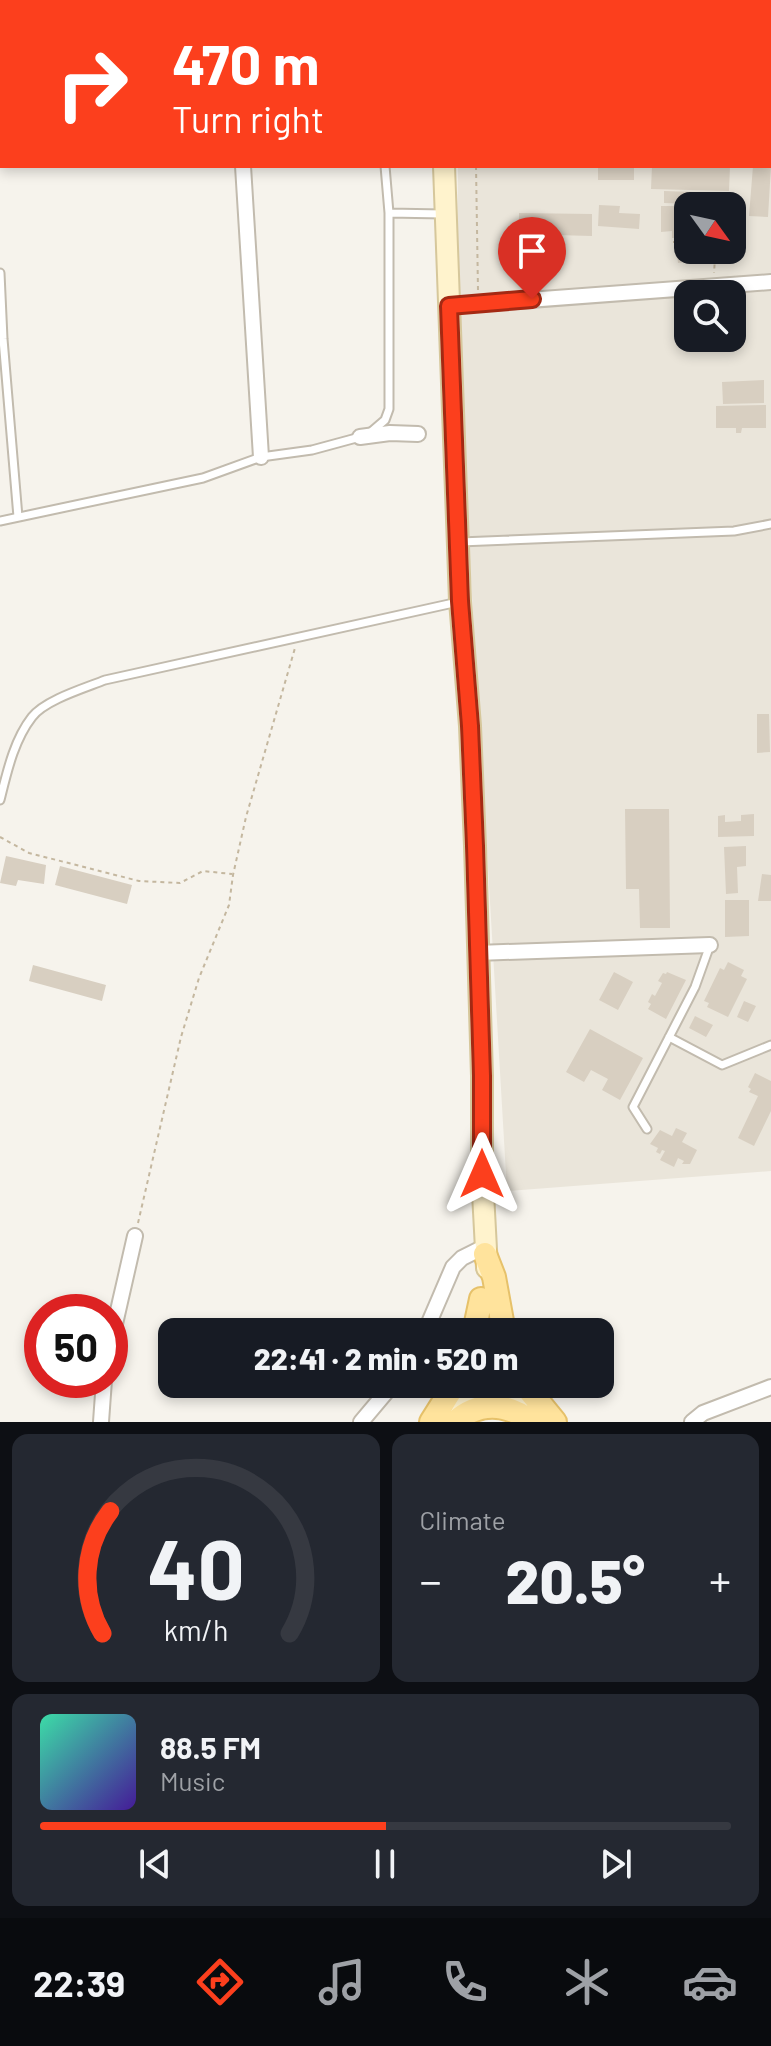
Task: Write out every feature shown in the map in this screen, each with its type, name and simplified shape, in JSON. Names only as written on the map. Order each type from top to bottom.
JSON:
[{"type":"main road","points":[[444,168],[460,601],[470,726],[484,1250],[480,1318]]},
{"type":"main road","points":[[484,1250],[492,1318]]},
{"type":"main road","points":[[484,1250],[494,1277],[501,1318]]},
{"type":"main road","points":[[477,1318],[481,1299]]},
{"type":"main road","points":[[431,1422],[446,1398]]},
{"type":"main road","points":[[456,1421],[468,1398]]},
{"type":"main road","points":[[512,1398],[526,1417]]},
{"type":"main road","points":[[535,1398],[555,1422]]},
{"type":"main road","points":[[456,1421],[477,1408],[488,1406],[499,1406],[526,1417]]},
{"type":"street","points":[[243,168],[261,457]]},
{"type":"street","points":[[746,284],[771,282]]},
{"type":"street","points":[[449,306],[674,289]]},
{"type":"street","points":[[360,437],[390,433],[418,434]]},
{"type":"street","points":[[477,953],[710,945]]},
{"type":"street","points":[[122,1294],[135,1236]]},
{"type":"street","points":[[431,1318],[453,1267],[462,1258],[484,1250]]},
{"type":"street","points":[[692,1422],[703,1413],[771,1387]]},
{"type":"street","points":[[101,1422],[103,1398]]},
{"type":"street","points":[[361,1422],[381,1398]]},
{"type":"lane","points":[[0,521],[203,478],[261,457],[312,450],[377,429],[389,409],[389,213],[385,168]]},
{"type":"lane","points":[[389,213],[447,215]]},
{"type":"lane","points":[[0,273],[18,517]]},
{"type":"lane","points":[[458,542],[734,531],[771,524]]},
{"type":"lane","points":[[0,800],[18,742],[33,715],[66,695],[105,680],[460,601]]},
{"type":"lane","points":[[647,1129],[633,1107],[695,987],[710,945]]},
{"type":"lane","points":[[669,1037],[722,1065],[771,1045]]},
{"type":"path","points":[[475,304],[479,261],[476,168]]},
{"type":"path","points":[[135,1236],[181,1037],[199,978],[229,905],[246,817],[290,672],[297,637]]},
{"type":"path","points":[[0,837],[29,853],[139,881],[180,883],[203,871],[233,875]]},
{"type":"shaded area","points":[[458,168],[771,168],[771,1171],[507,1191],[456,323]]},
{"type":"building","points":[[598,168],[634,168],[634,180],[598,180]]},
{"type":"building","points":[[652,168],[730,168],[729,191],[651,189]]},
{"type":"building","points":[[753,168],[771,168],[768,217],[749,216]]},
{"type":"building","points":[[664,191],[692,192],[674,192],[674,203],[664,203]]},
{"type":"building","points":[[599,205],[620,206],[619,213],[640,214],[639,229],[598,226]]},
{"type":"building","points":[[661,206],[674,206],[674,238],[672,231],[661,232]]},
{"type":"building","points":[[519,213],[592,214],[592,236],[519,234]]},
{"type":"building","points":[[764,380],[764,403],[723,404],[722,382]]},
{"type":"building","points":[[766,405],[766,428],[742,428],[741,433],[736,433],[736,428],[716,428],[716,406]]},
{"type":"building","points":[[757,714],[769,714],[770,752],[757,753]]},
{"type":"building","points":[[625,809],[669,809],[670,928],[640,928],[639,889],[626,889]]},
{"type":"building","points":[[754,814],[754,836],[718,837],[718,816],[725,815],[725,822],[741,821],[741,815]]},
{"type":"building","points":[[746,846],[746,866],[737,867],[738,893],[726,894],[724,847]]},
{"type":"building","points":[[6,856],[46,865],[44,884],[18,880],[16,886],[0,883]]},
{"type":"building","points":[[60,866],[132,885],[127,904],[55,885]]},
{"type":"building","points":[[762,874],[771,875],[771,901],[758,901]]},
{"type":"building","points":[[725,900],[749,900],[749,936],[725,937]]},
{"type":"building","points":[[728,962],[744,970],[741,976],[747,979],[728,1017],[707,1007],[709,1003],[704,1001],[720,968],[724,970]]},
{"type":"building","points":[[33,965],[106,985],[102,1001],[29,981]]},
{"type":"building","points":[[614,972],[633,982],[618,1010],[599,1000]]},
{"type":"building","points":[[663,973],[686,980],[666,1019],[648,1009],[651,1004],[648,1002],[662,983],[658,981]]},
{"type":"building","points":[[744,1001],[756,1006],[748,1022],[737,1017]]},
{"type":"building","points":[[695,1016],[713,1025],[706,1037],[689,1028]]},
{"type":"building","points":[[590,1029],[643,1058],[620,1100],[602,1090],[608,1079],[591,1070],[584,1082],[566,1072]]},
{"type":"building","points":[[755,1073],[771,1081],[771,1111],[754,1146],[738,1138],[758,1096],[749,1092],[751,1089],[748,1087]]},
{"type":"building","points":[[676,1128],[687,1133],[682,1142],[697,1150],[690,1164],[682,1164],[684,1161],[678,1158],[674,1167],[660,1160],[665,1151],[662,1150],[660,1154],[656,1152],[658,1148],[650,1144],[660,1130],[672,1136]]},
{"type":"route","points":[[482,1174],[475,846],[460,601],[449,306],[532,299]]}]
